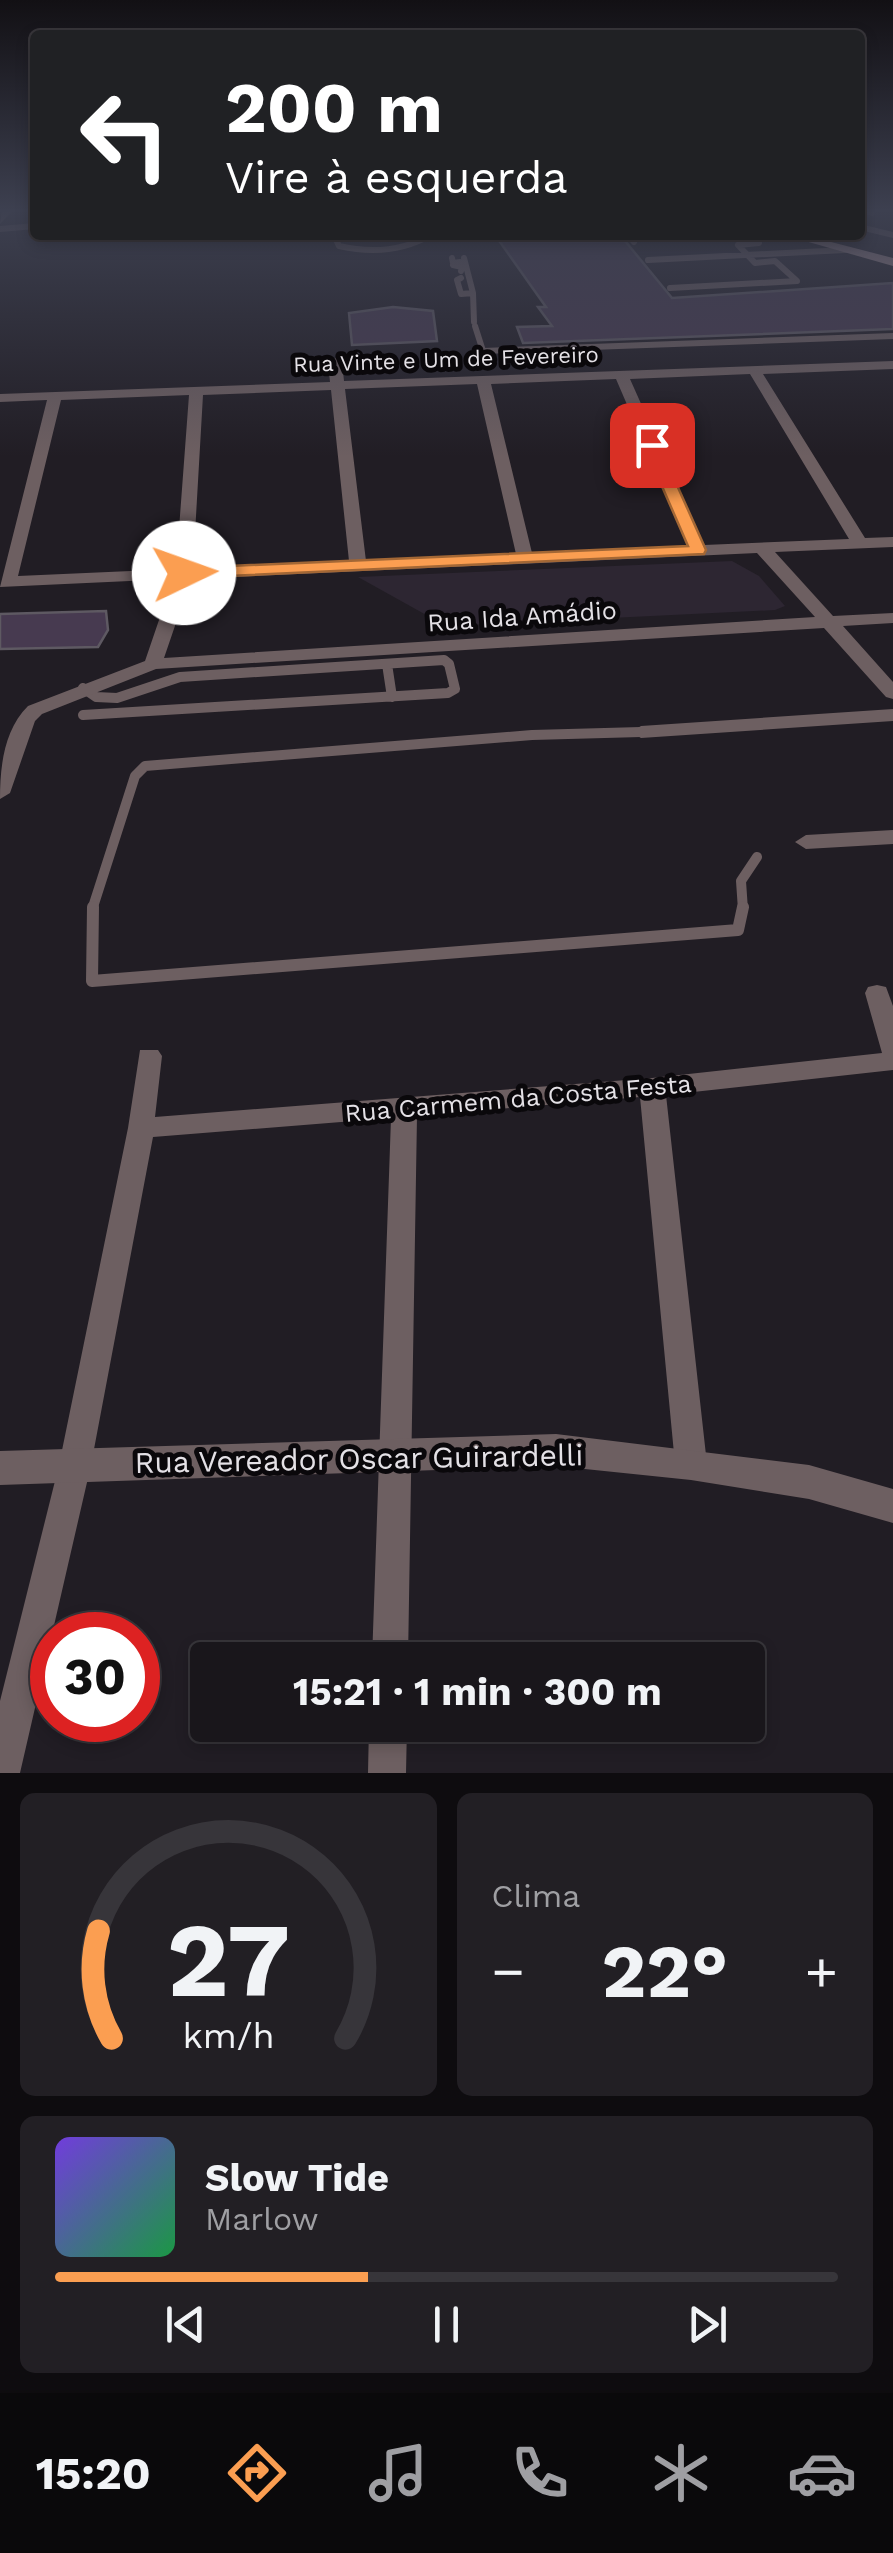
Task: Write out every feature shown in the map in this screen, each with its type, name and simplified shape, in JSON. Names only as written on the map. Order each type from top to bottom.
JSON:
[{"type":"street","points":[[335,362],[358,565]]},
{"type":"street","name":"Rua Vinte e Um de Fevereiro","points":[[0,398],[891,367]]},
{"type":"street","points":[[754,370],[860,544]]},
{"type":"street","points":[[620,375],[698,550]]},
{"type":"street","points":[[483,380],[525,558]]},
{"type":"street","points":[[153,664],[184,573],[196,391]]},
{"type":"street","points":[[54,396],[4,582],[893,542]]},
{"type":"street","points":[[761,548],[893,693]]},
{"type":"street","name":"Rua Ida Amádio","points":[[0,792],[26,720],[51,701],[153,664],[893,618]]},
{"type":"street","points":[[641,732],[893,715]]},
{"type":"street","points":[[806,842],[893,837]]},
{"type":"street","points":[[877,993],[893,1050]]},
{"type":"street","points":[[1,1773],[75,1464],[141,1128],[149,1056]]},
{"type":"street","name":"Rua Carmem da Costa Festa","points":[[141,1128],[652,1087],[893,1060]]},
{"type":"street","points":[[652,1087],[691,1464]]},
{"type":"street","points":[[390,1642],[404,1109]]},
{"type":"street","name":"Rua Vereador Oscar Guirardelli","points":[[0,1468],[556,1450],[691,1464],[809,1482],[893,1506]]},
{"type":"street","points":[[387,1773],[388,1742]]},
{"type":"lane","points":[[461,292],[473,293]]},
{"type":"lane","name":"Rua Vinte e Um de Fevereiro","points":[[473,293],[474,324],[483,351],[893,336]]},
{"type":"lane","points":[[83,688],[96,697],[117,698],[180,678],[444,660],[449,664],[455,690],[448,694],[118,716],[83,715]]},
{"type":"lane","points":[[387,664],[392,697]]},
{"type":"lane","points":[[117,698],[118,716]]},
{"type":"lane","points":[[641,732],[532,735],[145,766],[138,771],[129,792],[91,914],[92,981],[738,930],[744,916],[742,882],[757,858]]},
{"type":"shaded area","points":[[732,561],[759,576],[785,606],[775,610],[446,626],[358,577]]},
{"type":"building","points":[[535,292],[667,292],[672,298],[764,292],[893,292],[893,329],[523,343],[517,327],[552,326],[538,307],[546,307]]},
{"type":"building","points":[[393,307],[433,311],[437,341],[352,345],[349,313]]},
{"type":"building","points":[[106,611],[108,630],[98,647],[0,649],[0,614]]},
{"type":"route","points":[[184,573],[698,550],[652,445]]}]
